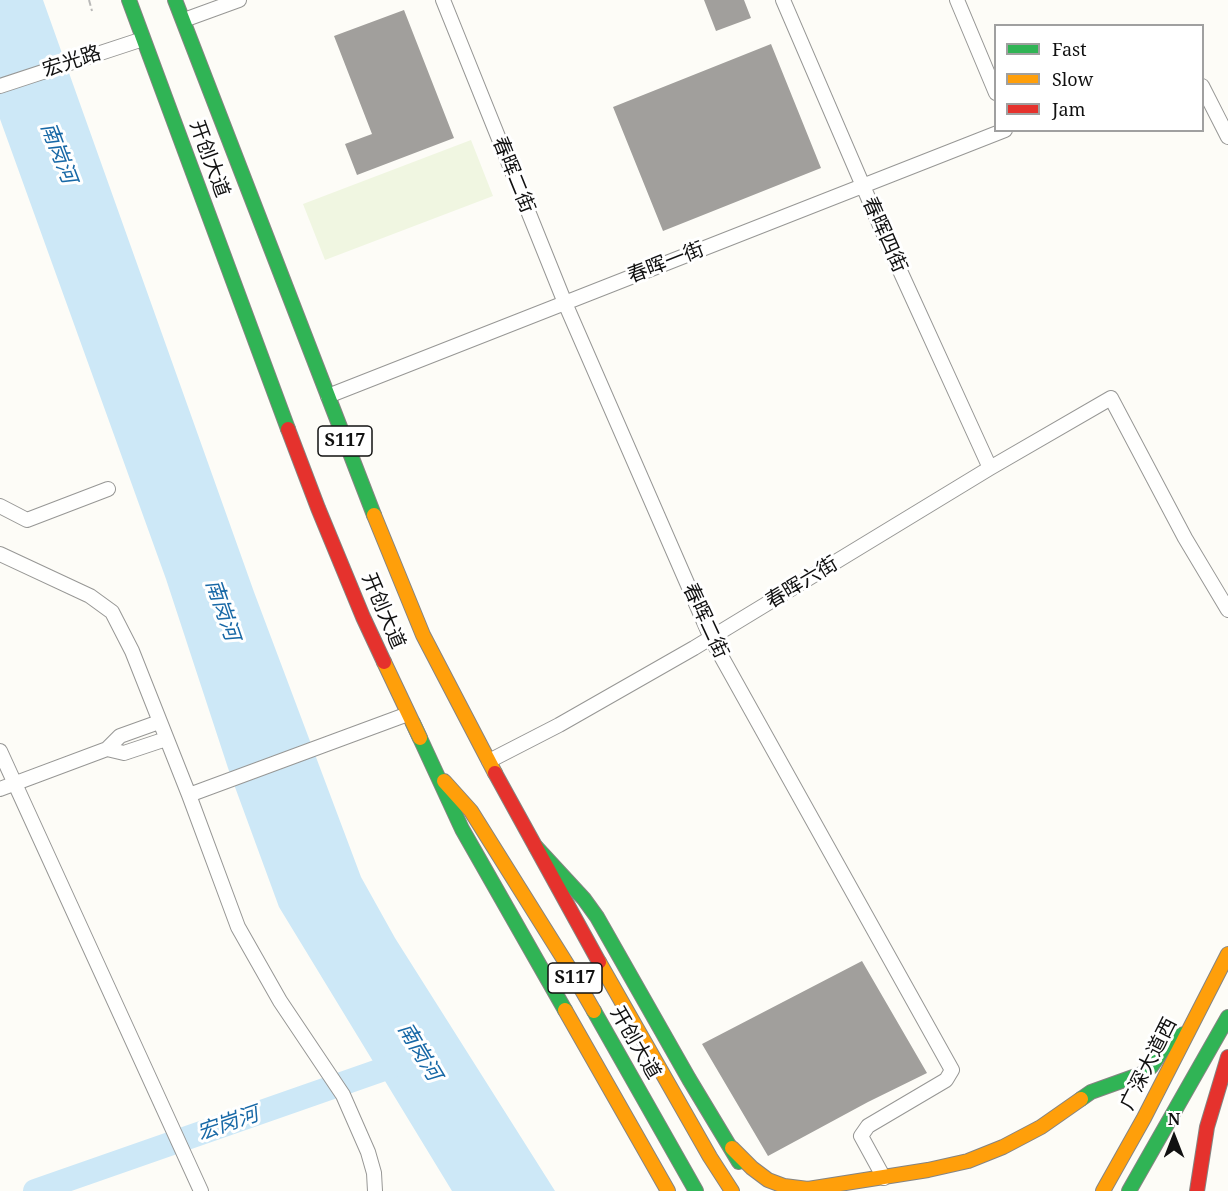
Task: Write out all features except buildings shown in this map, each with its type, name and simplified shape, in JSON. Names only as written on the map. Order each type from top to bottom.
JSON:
[{"type":"main road","points":[[119,0],[143,39]]},
{"type":"main road","name":"开创大道","points":[[129,0],[318,508],[367,626],[410,718],[439,775],[471,811],[568,966],[696,1191]]},
{"type":"main road","name":"开创大道","points":[[177,0],[382,537],[423,635],[536,848],[666,1080],[732,1191]]},
{"type":"main road","points":[[410,718],[462,829],[668,1191]]},
{"type":"main road","points":[[536,848],[584,899],[597,917],[752,1185]]},
{"type":"main road","name":"广深大道西","points":[[1103,1191],[1144,1118],[1228,954]]},
{"type":"main road","points":[[1129,1191],[1228,1017]]},
{"type":"main road","points":[[732,1148],[768,1180],[784,1186],[808,1189],[884,1178],[968,1161],[1003,1147],[1041,1127],[1091,1092],[1144,1073],[1151,1067],[1168,1042],[1187,1033]]},
{"type":"main road","points":[[1197,1191],[1207,1127],[1228,1057]]},
{"type":"street","points":[[184,20],[239,0]]},
{"type":"street","name":"春晖二街","points":[[444,0],[565,303],[711,638],[952,1070],[946,1080],[868,1126],[861,1136],[884,1178]]},
{"type":"street","name":"春晖四街","points":[[783,0],[862,186],[990,468]]},
{"type":"street","points":[[957,0],[994,88]]},
{"type":"street","name":"宏光路","points":[[0,86],[143,39]]},
{"type":"street","points":[[1204,88],[1228,137]]},
{"type":"street","name":"春晖一街","points":[[328,396],[1000,132]]},
{"type":"street","name":"春晖六街","points":[[489,761],[559,725],[711,638],[990,468],[1111,398],[1191,547],[1228,610]]},
{"type":"street","points":[[0,506],[27,520],[108,489]]},
{"type":"street","points":[[0,554],[90,596],[112,612],[132,651],[238,927],[280,1001],[343,1095],[368,1152],[374,1173],[375,1191]]},
{"type":"street","points":[[189,795],[410,718]]},
{"type":"street","points":[[0,789],[107,749],[120,736],[159,722]]},
{"type":"street","points":[[107,749],[124,753],[166,740]]},
{"type":"street","points":[[0,751],[201,1191]]},
{"type":"path","points":[[89,0],[92,11]]},
{"type":"green space","points":[[471,140],[493,196],[325,260],[303,204]]},
{"type":"water","name":"南岗河","points":[[0,0],[43,0],[254,592],[361,877],[395,938],[555,1191],[452,1191],[279,907],[228,768],[166,579],[0,119]]},
{"type":"waterway","name":"宏岗河","points":[[35,1191],[410,1060]]},
{"type":"traffic: fast","points":[[129,0],[288,429]]},
{"type":"traffic: fast","points":[[175,0],[374,515]]},
{"type":"traffic: fast","points":[[413,723],[462,829],[565,1010]]},
{"type":"traffic: fast","points":[[536,847],[584,899],[597,917],[739,1162]]},
{"type":"traffic: fast","points":[[594,1011],[696,1191]]},
{"type":"traffic: fast","points":[[1129,1191],[1228,1017]]},
{"type":"traffic: fast","points":[[1081,1099],[1091,1092],[1144,1073],[1151,1067],[1168,1042],[1187,1033]]},
{"type":"traffic: slow","points":[[374,515],[423,635],[495,773]]},
{"type":"traffic: slow","points":[[384,662],[420,738]]},
{"type":"traffic: slow","points":[[444,781],[471,811],[594,1011]]},
{"type":"traffic: slow","points":[[1103,1191],[1144,1118],[1228,954]]},
{"type":"traffic: slow","points":[[599,962],[710,1157],[732,1191]]},
{"type":"traffic: slow","points":[[565,1010],[668,1191]]},
{"type":"traffic: slow","points":[[732,1148],[768,1180],[784,1186],[808,1189],[928,1170],[968,1161],[1003,1147],[1041,1127],[1081,1099]]},
{"type":"traffic: jam","points":[[288,429],[318,508],[384,662]]},
{"type":"traffic: jam","points":[[495,773],[599,962]]},
{"type":"traffic: jam","points":[[1197,1191],[1207,1127],[1228,1057]]}]
